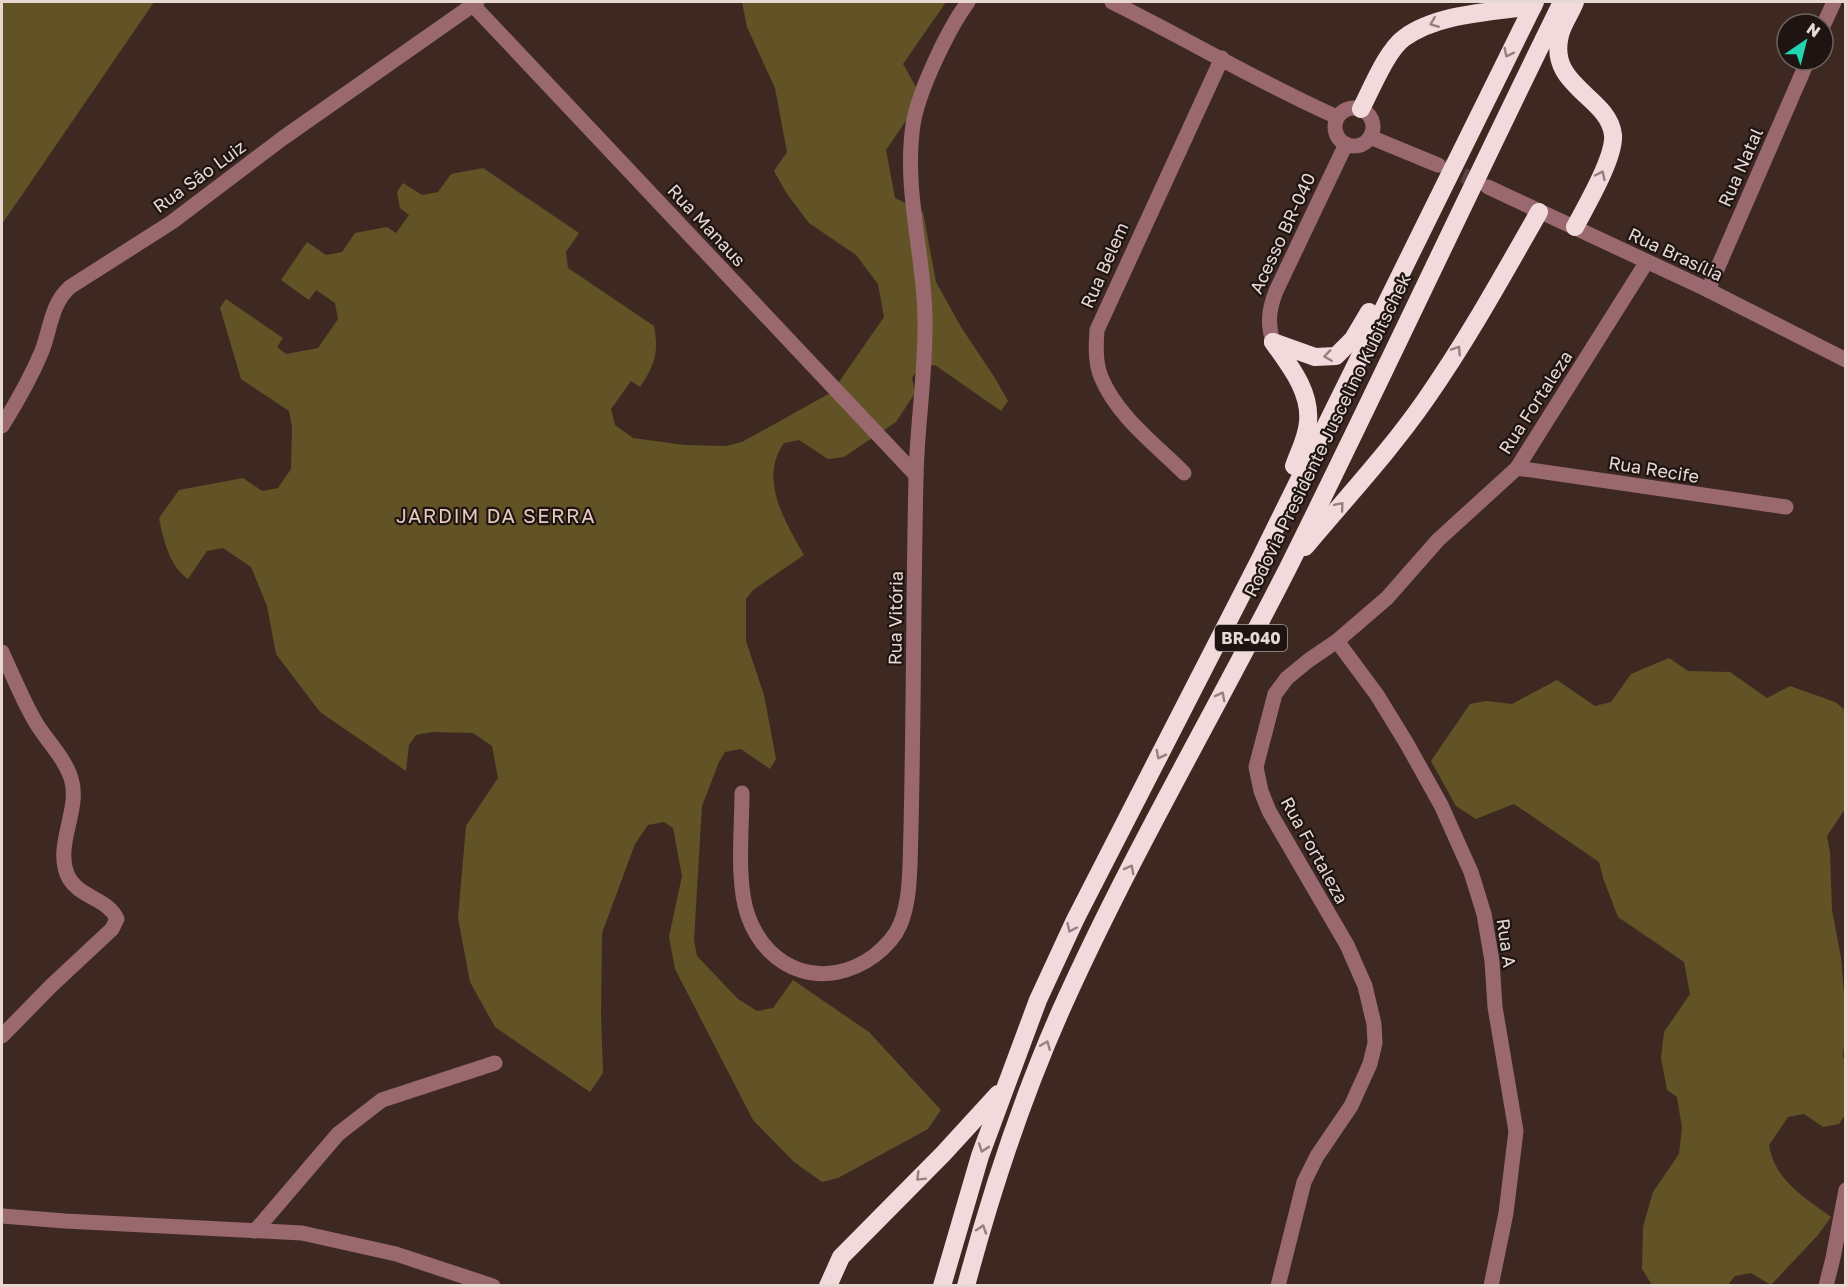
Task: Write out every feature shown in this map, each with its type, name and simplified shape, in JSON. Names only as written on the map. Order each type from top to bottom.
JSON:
[{"type":"highway","name":"Rodovia Presidente Juscelino Kubitschek","points":[[966,1286],[979,1237],[1025,1097],[1060,1011],[1096,935],[1288,566],[1562,2]]},
{"type":"highway","points":[[1575,2],[1560,35],[1560,65],[1568,77],[1603,113],[1610,123],[1613,136],[1609,156],[1575,228]]},
{"type":"highway","name":"Rodovia Presidente Juscelino Kubitschek","points":[[942,1286],[980,1156],[1038,1000],[1075,920],[1260,559],[1534,4]]},
{"type":"highway","points":[[1361,109],[1384,63],[1402,38],[1438,20],[1534,4]]},
{"type":"highway","points":[[1273,342],[1315,357],[1336,356],[1345,348],[1353,339],[1441,190]]},
{"type":"highway","points":[[1288,566],[1426,400],[1485,308],[1539,212]]},
{"type":"highway","points":[[1260,559],[1304,438],[1308,421],[1307,402],[1300,382],[1273,342]]},
{"type":"highway","points":[[828,1286],[841,1257],[943,1154],[1004,1088]]},
{"type":"street","name":"Rua Vitória","points":[[742,793],[742,893],[759,939],[775,956],[788,965],[805,972],[822,975],[846,970],[865,962],[884,948],[900,926],[908,901],[910,867],[916,475],[925,328],[923,276],[912,203],[913,124],[922,91],[968,2]]},
{"type":"street","points":[[1112,2],[1222,58],[1285,94],[1337,117]]},
{"type":"street","name":"Rua Manaus","points":[[474,3],[916,475]]},
{"type":"street","name":"Rua São Luiz","points":[[2,426],[25,389],[43,348],[52,312],[62,294],[172,222],[284,138],[474,3]]},
{"type":"street","name":"Rua Belem","points":[[1184,473],[1123,413],[1101,377],[1096,356],[1097,330],[1222,58]]},
{"type":"street","name":"Rua Natal","points":[[1707,290],[1803,72]]},
{"type":"street","points":[[1345,109],[1361,109],[1367,112],[1373,124],[1370,136],[1362,144],[1351,146],[1337,135],[1335,123],[1337,117],[1345,109]]},
{"type":"street","points":[[1370,136],[1438,165]]},
{"type":"street","name":"Acesso BR-040","points":[[1273,342],[1269,328],[1269,309],[1272,300],[1346,144]]},
{"type":"street","name":"Rua Brasília","points":[[1488,187],[1707,290],[1845,360]]},
{"type":"street","name":"Rua Fortaleza","points":[[1278,1286],[1304,1182],[1317,1156],[1351,1106],[1370,1064],[1375,1043],[1374,1024],[1365,986],[1347,945],[1269,811],[1256,767],[1275,694],[1287,678],[1387,598],[1438,540],[1517,468],[1646,263]]},
{"type":"street","name":"Rua Recife","points":[[1517,468],[1786,507]]},
{"type":"street","name":"Rua A","points":[[1337,640],[1377,695],[1441,805],[1471,872],[1484,914],[1492,961],[1495,1007],[1516,1131],[1506,1213],[1491,1286]]},
{"type":"street","points":[[2,652],[35,722],[64,763],[71,779],[72,797],[64,846],[66,870],[75,887],[108,909],[117,919],[112,929],[59,978],[2,1036]]},
{"type":"street","points":[[255,1231],[338,1134],[382,1100],[495,1063]]},
{"type":"street","points":[[1826,1286],[1845,1190]]},
{"type":"street","points":[[2,1216],[302,1233],[396,1254],[493,1286]]},
{"type":"shaded area","points":[[2,2],[154,2],[2,224]]},
{"type":"shaded area","points":[[742,2],[946,2],[903,64],[916,87],[912,112],[886,150],[895,198],[923,212],[936,282],[961,327],[1008,401],[1001,411],[935,365],[919,368],[912,378],[915,393],[896,422],[844,457],[828,459],[799,440],[784,443],[777,457],[774,486],[777,500],[804,555],[753,590],[746,599],[746,641],[764,695],[776,759],[770,769],[741,749],[725,752],[719,762],[702,806],[694,940],[697,956],[738,999],[757,1011],[773,1008],[793,980],[869,1032],[941,1110],[928,1129],[838,1178],[822,1182],[794,1162],[753,1120],[675,969],[669,937],[682,876],[673,828],[664,822],[648,825],[635,844],[602,933],[603,1073],[590,1092],[495,1027],[470,982],[458,918],[466,826],[498,778],[492,746],[473,733],[432,732],[416,735],[409,745],[406,771],[320,712],[276,654],[267,606],[251,567],[223,548],[207,551],[188,579],[172,560],[159,518],[179,490],[243,478],[262,491],[278,488],[291,469],[292,427],[289,411],[241,379],[220,308],[226,299],[283,338],[277,347],[286,354],[318,348],[338,319],[335,303],[316,290],[309,300],[281,280],[307,242],[326,255],[342,252],[355,233],[387,227],[396,233],[409,215],[400,208],[397,192],[403,183],[422,195],[438,192],[451,174],[483,168],[579,233],[566,252],[568,268],[654,326],[656,351],[649,372],[640,387],[631,381],[611,409],[615,425],[633,438],[684,445],[726,446],[742,442],[832,392],[884,317],[878,284],[856,255],[809,223],[787,194],[774,171],[787,152],[775,88],[747,27]]},
{"type":"shaded area","points":[[1669,658],[1688,671],[1730,672],[1767,698],[1790,686],[1835,702],[1845,710],[1845,809],[1827,836],[1830,852],[1832,910],[1841,958],[1846,1018],[1843,1057],[1846,1063],[1845,1115],[1839,1124],[1823,1127],[1804,1114],[1788,1117],[1769,1145],[1777,1169],[1784,1178],[1801,1195],[1831,1217],[1818,1235],[1771,1285],[1751,1273],[1735,1276],[1728,1285],[1652,1285],[1642,1269],[1643,1227],[1653,1192],[1679,1154],[1682,1128],[1677,1097],[1667,1090],[1661,1058],[1664,1032],[1690,994],[1684,962],[1618,917],[1599,862],[1514,804],[1476,819],[1456,806],[1431,761],[1470,704],[1486,701],[1512,704],[1557,680],[1595,706],[1611,702],[1631,674]]},
{"type":"tunnel","points":[[1442,166],[1485,185]]},
{"type":"district","name":"JARDIM DA SERRA","points":[[496,515]]}]
